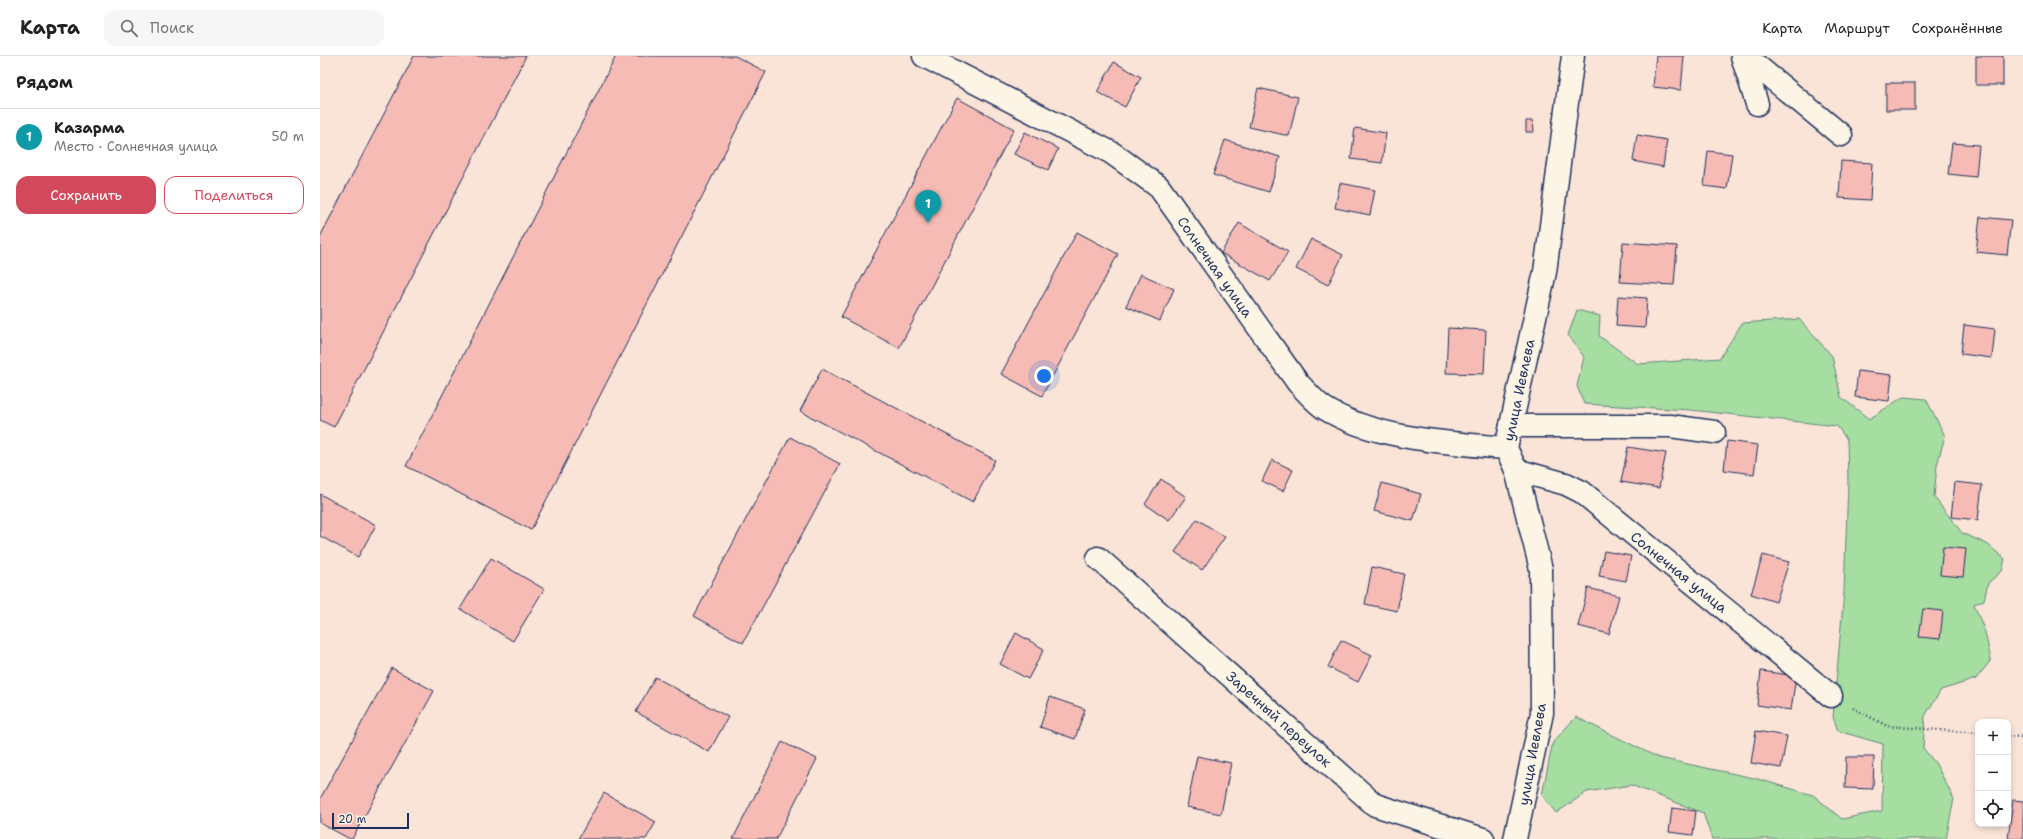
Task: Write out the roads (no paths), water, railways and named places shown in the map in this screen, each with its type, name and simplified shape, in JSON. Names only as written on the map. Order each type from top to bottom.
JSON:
[{"type":"street","name":"Солнечная улица","points":[[924,56],[1112,152],[1159,187],[1298,383],[1323,408],[1352,423],[1428,441],[1506,448]]},
{"type":"street","name":"улица Иевлева","points":[[1515,839],[1542,713],[1541,569],[1516,470],[1506,448],[1544,272],[1573,56]]},
{"type":"street","points":[[1744,56],[1757,104]]},
{"type":"street","points":[[1744,56],[1841,135]]},
{"type":"street","points":[[1511,426],[1670,426],[1714,432]]},
{"type":"street","name":"Солнечная улица","points":[[1516,470],[1566,484],[1582,492],[1831,696]]},
{"type":"street","name":"Заречный переулок","points":[[1098,558],[1375,805],[1483,839]]},
{"type":"place","name":"Казарма","points":[[928,223]]}]
